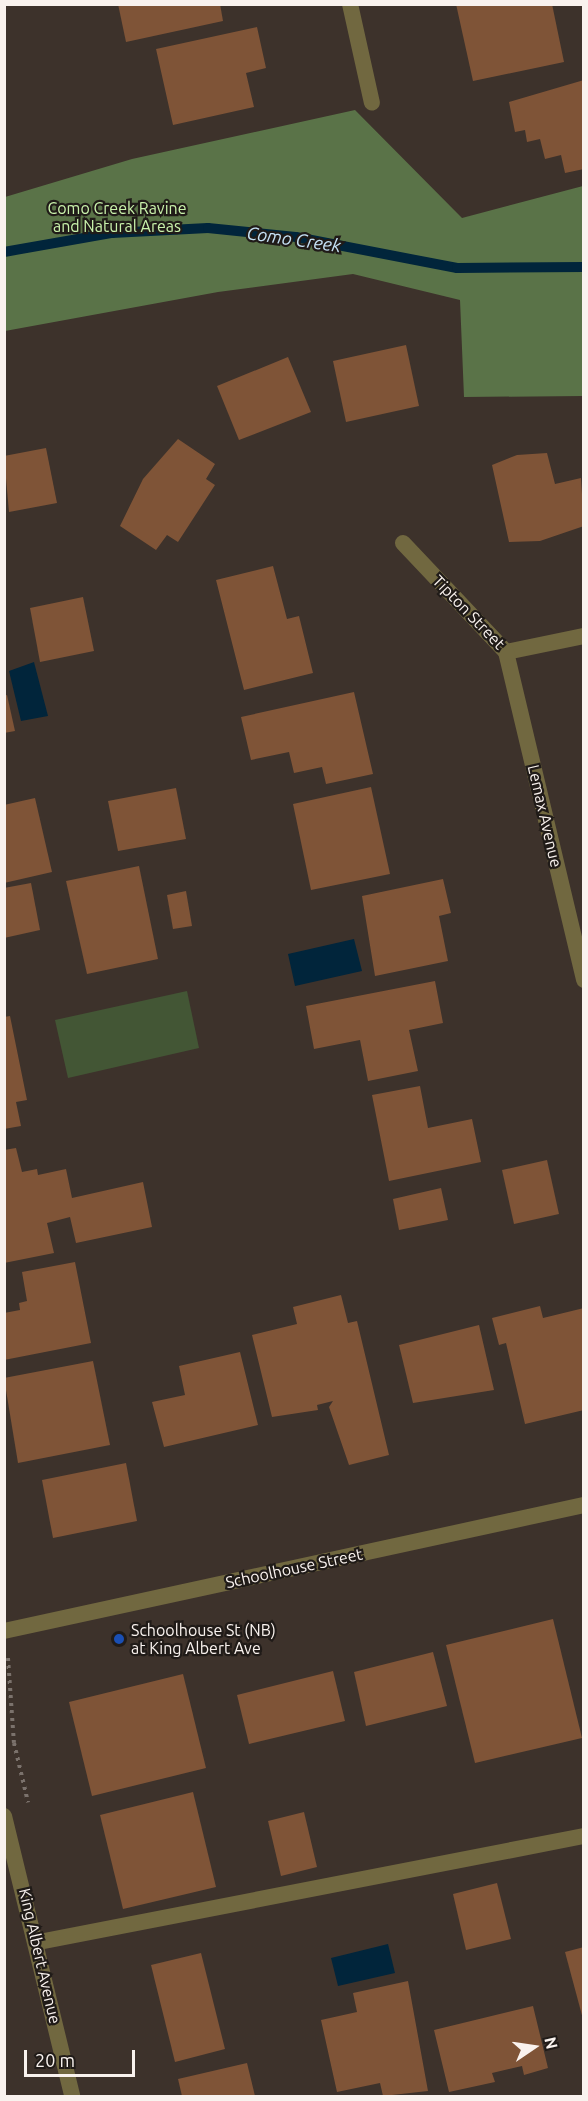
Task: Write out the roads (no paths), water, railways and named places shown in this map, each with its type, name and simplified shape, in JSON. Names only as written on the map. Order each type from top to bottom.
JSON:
[{"type":"street","points":[[350,4],[372,103]]},
{"type":"street","name":"Tipton Street","points":[[403,543],[506,652],[584,636]]},
{"type":"street","name":"Lemax Avenue","points":[[506,652],[584,980]]},
{"type":"street","name":"Schoolhouse Street","points":[[4,1630],[584,1505]]},
{"type":"street","name":"King Albert Avenue","points":[[4,1816],[39,1942],[72,2097]]},
{"type":"street","points":[[39,1942],[584,1836]]},
{"type":"water","points":[[34,662],[48,716],[21,721],[9,671]]},
{"type":"water","points":[[354,939],[362,971],[295,986],[288,954]]},
{"type":"water","points":[[388,1944],[395,1973],[338,1986],[331,1958]]},
{"type":"waterway","name":"Como Creek","points":[[4,252],[112,233],[208,228],[296,237],[457,268],[584,267]]},
{"type":"place","name":"Schoolhouse St (NB) at King Albert Ave","points":[[119,1639]]},
{"type":"park label","name":"Como Creek Ravine and Natural Areas","points":[[117,217]]}]
